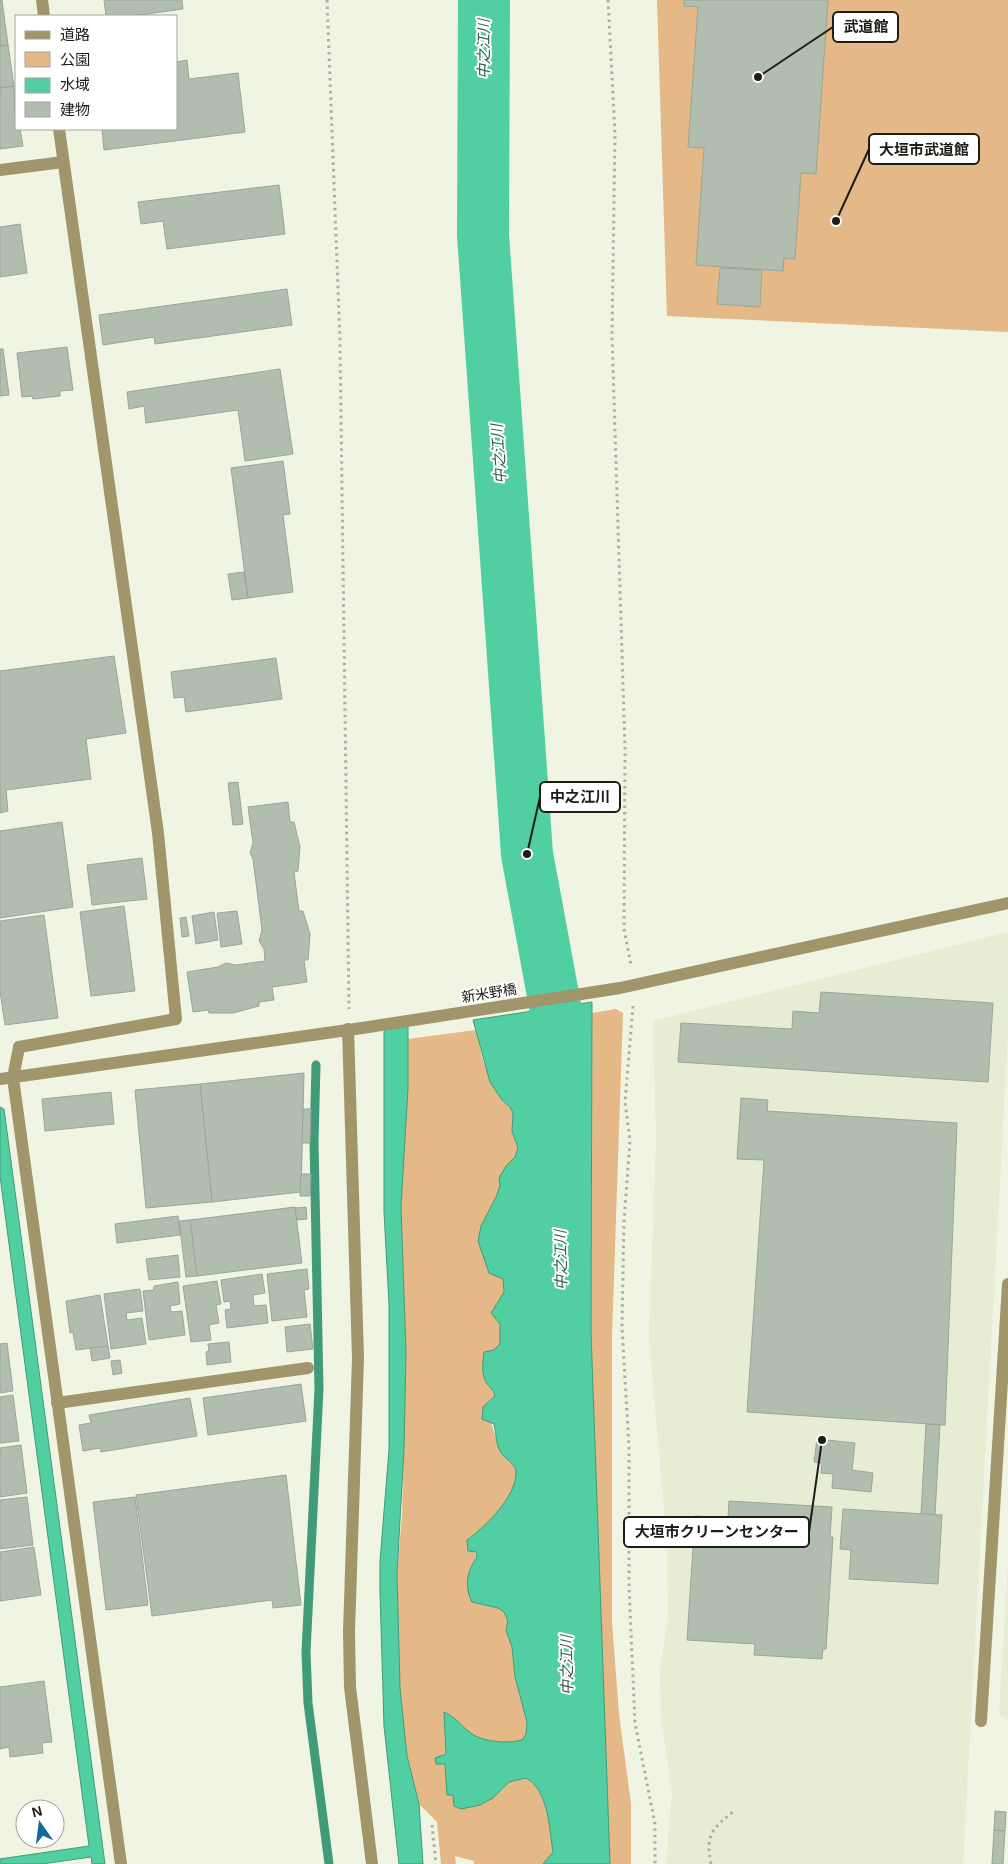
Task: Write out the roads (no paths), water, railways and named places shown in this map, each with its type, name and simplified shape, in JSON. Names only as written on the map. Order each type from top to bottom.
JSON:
[{"type":"street","points":[[42,0],[44,15]]},
{"type":"street","points":[[59,130],[158,833],[176,1019],[19,1047],[13,1078],[121,1864]]},
{"type":"street","points":[[0,170],[63,162]]},
{"type":"street","name":"新米野橋","points":[[0,1079],[362,1028],[620,988],[1008,903]]},
{"type":"street","points":[[348,1029],[358,1358],[349,1632],[350,1687],[372,1864]]},
{"type":"street","points":[[981,1721],[1008,1284]]},
{"type":"street","points":[[57,1403],[308,1368]]},
{"type":"water","points":[[592,1002],[591,1332],[610,1864],[543,1864],[553,1852],[547,1811],[544,1801],[534,1784],[526,1778],[509,1782],[493,1798],[480,1805],[461,1809],[454,1806],[453,1795],[447,1795],[445,1764],[436,1764],[435,1758],[446,1754],[444,1712],[452,1716],[477,1737],[496,1741],[510,1742],[522,1740],[526,1734],[527,1722],[515,1677],[512,1647],[506,1630],[508,1621],[504,1612],[498,1608],[472,1602],[467,1584],[469,1573],[477,1557],[476,1552],[468,1551],[467,1540],[491,1519],[506,1501],[515,1481],[516,1472],[514,1466],[502,1454],[499,1448],[494,1424],[482,1419],[483,1407],[495,1396],[483,1375],[484,1352],[494,1350],[500,1344],[500,1324],[491,1313],[504,1292],[503,1279],[489,1273],[478,1241],[481,1226],[500,1186],[499,1178],[506,1166],[515,1157],[518,1148],[512,1131],[513,1113],[490,1082],[473,1020]]},
{"type":"water","points":[[408,1026],[408,1088],[401,1206],[406,1353],[404,1449],[397,1574],[400,1688],[407,1756],[419,1804],[423,1864],[399,1864],[384,1726],[380,1592],[380,1561],[389,1450],[389,1304],[384,1212],[384,1030]]},
{"type":"water","points":[[0,1107],[4,1109],[105,1864],[92,1864],[91,1857],[42,1864],[0,1864],[0,1859],[89,1846],[0,1176]]},
{"type":"waterway","name":"中之江川","points":[[484,0],[483,235],[527,854],[558,1022],[559,1079]]},
{"type":"waterway","points":[[316,1065],[314,1142],[319,1389],[306,1652],[308,1703],[329,1864]]},
{"type":"place","name":"武道館","points":[[758,77]]},
{"type":"place","name":"大垣市武道館","points":[[836,221]]},
{"type":"place","name":"中之江川","points":[[527,854]]},
{"type":"place","name":"大垣市クリーンセンター","points":[[822,1440]]}]
